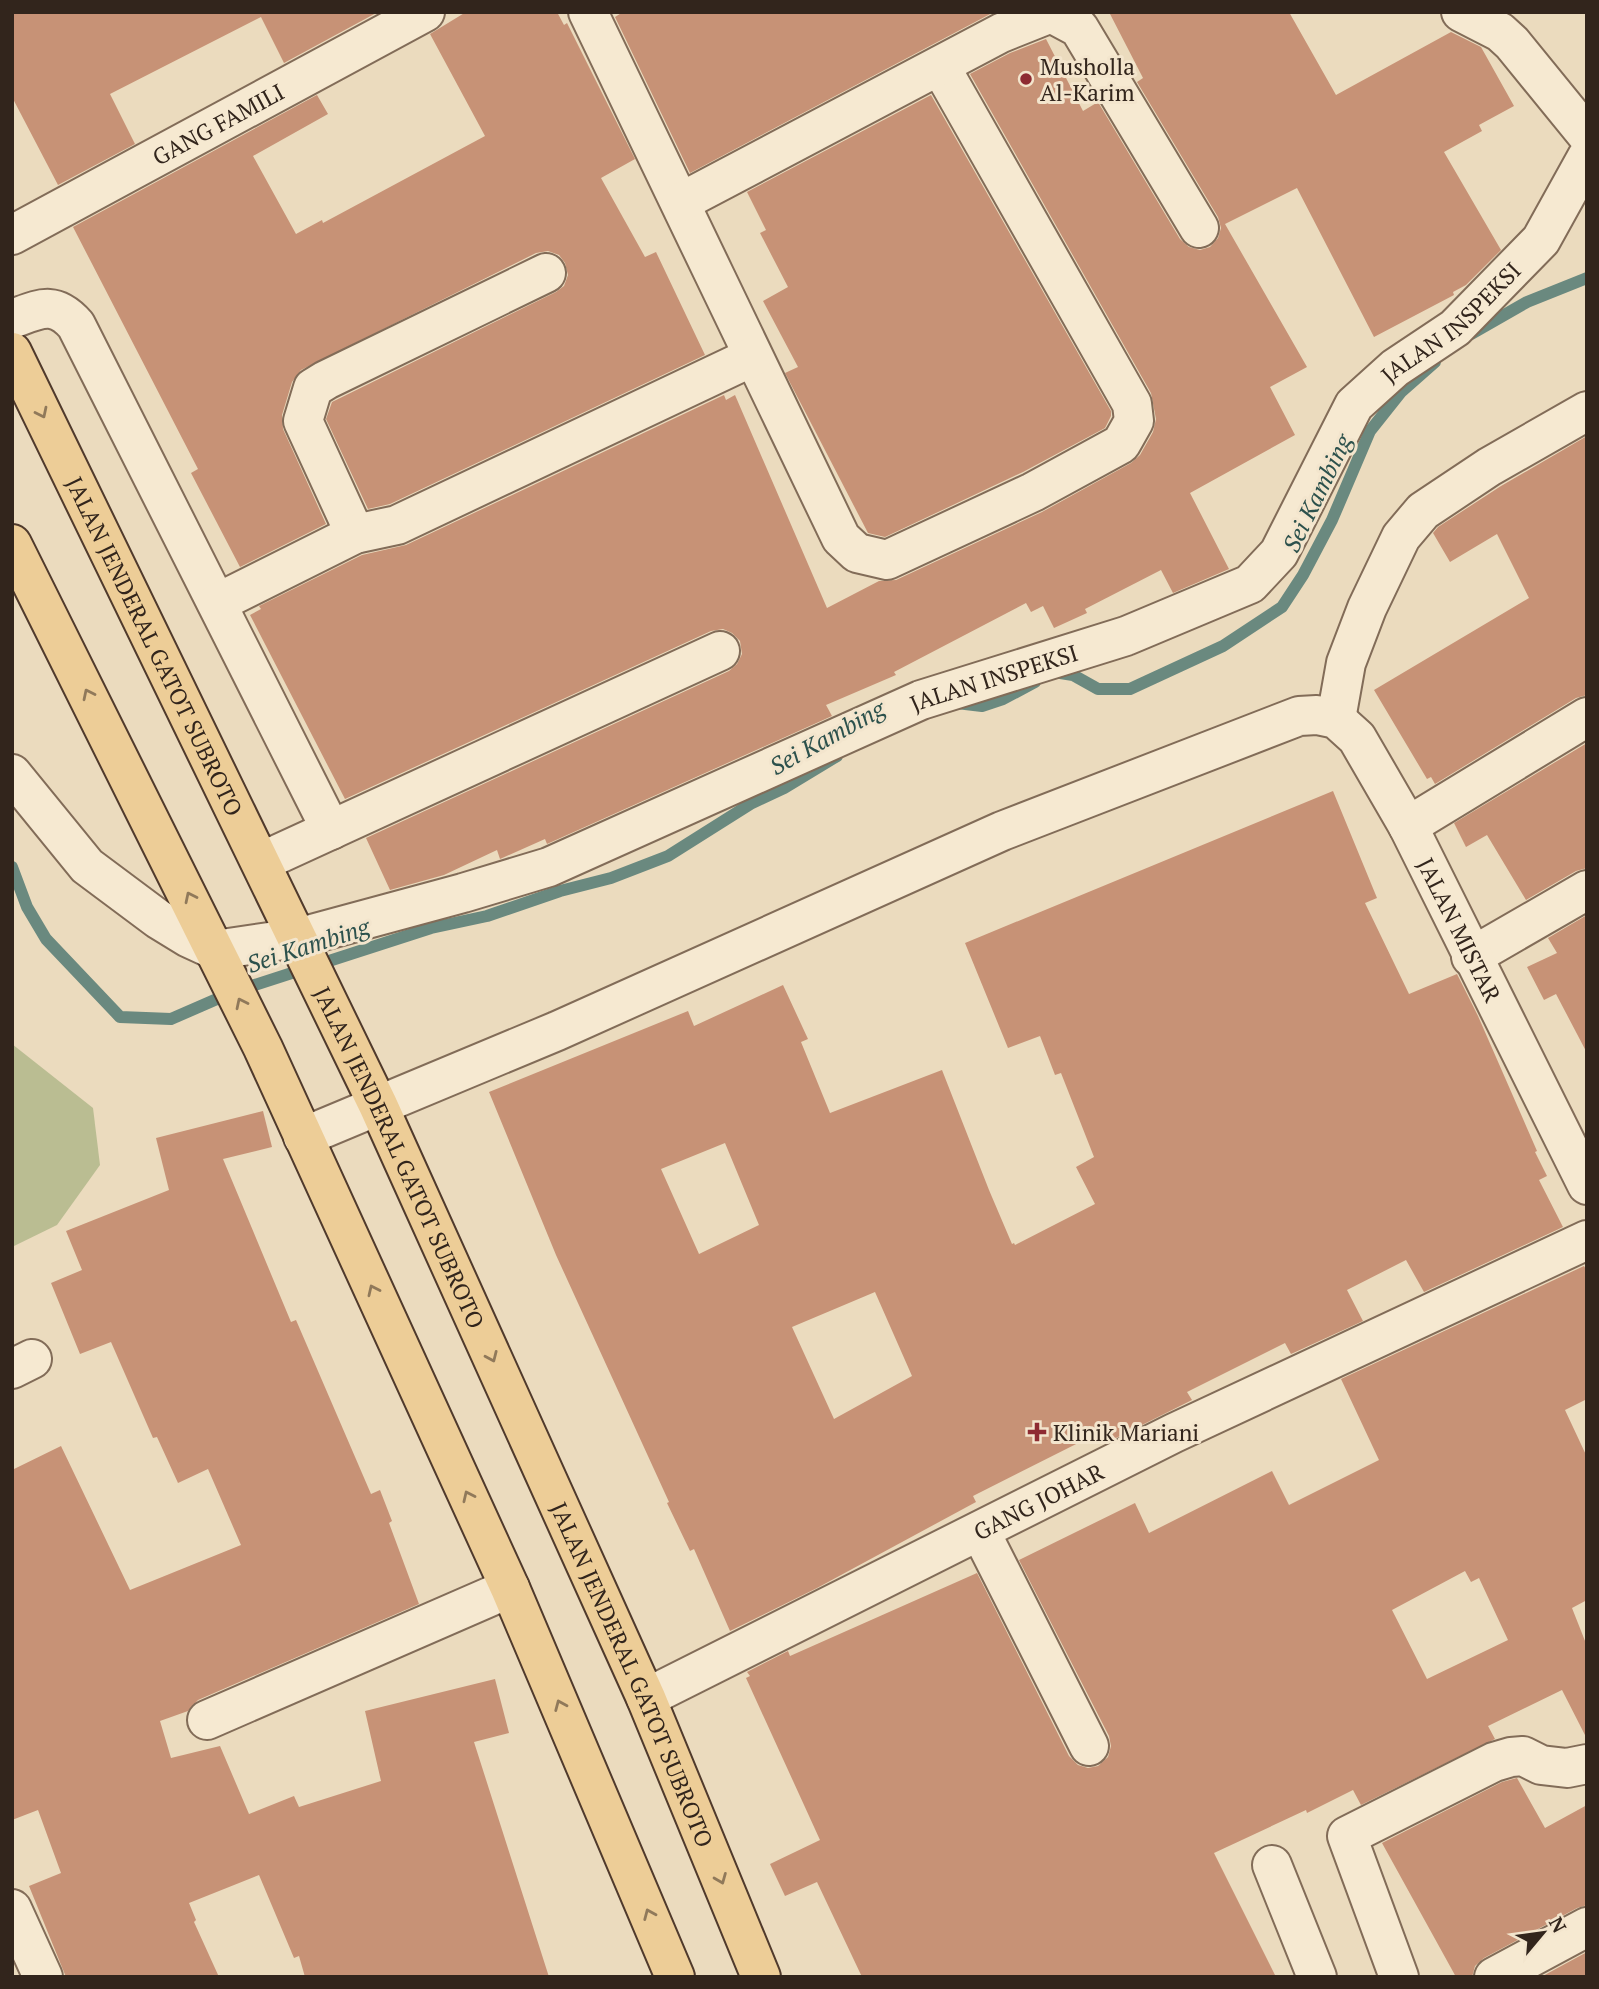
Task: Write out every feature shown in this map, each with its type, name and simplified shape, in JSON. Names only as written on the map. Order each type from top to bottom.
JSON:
[{"type":"main road","name":"JALAN JENDERAL GATOT SUBROTO","points":[[12,352],[378,1105],[646,1698],[761,1977]]},
{"type":"main road","points":[[12,544],[263,1048],[510,1588],[675,1977]]},
{"type":"street","name":"GANG FAMILI","points":[[12,235],[425,12]]},
{"type":"street","points":[[587,12],[841,538],[857,553],[887,560],[1034,492],[1121,443],[1134,421],[1132,404],[940,66]]},
{"type":"street","points":[[1461,12],[1500,33],[1512,43],[1587,135]]},
{"type":"street","points":[[681,202],[1001,33],[1051,13],[1079,28],[1199,229]]},
{"type":"street","name":"JALAN INSPEKSI","points":[[218,954],[298,941],[549,867],[921,700],[1126,636],[1250,584],[1279,553],[1354,405],[1395,368],[1455,328],[1541,240],[1587,157]]},
{"type":"street","points":[[355,534],[303,421],[313,388],[546,273]]},
{"type":"street","points":[[12,319],[44,308],[57,309],[76,325],[331,830]]},
{"type":"street","points":[[218,603],[355,534],[397,525],[752,357]]},
{"type":"street","points":[[303,1136],[557,1031],[1002,831],[1317,717],[1346,663],[1367,608],[1401,537],[1423,511],[1489,467],[1587,411]]},
{"type":"street","points":[[261,862],[720,651]]},
{"type":"street","name":"JALAN MISTAR","points":[[1317,717],[1357,738],[1408,826],[1587,1185]]},
{"type":"street","points":[[1408,826],[1587,717]]},
{"type":"street","points":[[12,774],[95,873],[158,919],[218,954]]},
{"type":"street","points":[[1471,957],[1587,890]]},
{"type":"street","name":"GANG JOHAR","points":[[646,1698],[1174,1433],[1587,1240]]},
{"type":"street","points":[[980,1531],[1089,1746]]},
{"type":"street","points":[[207,1720],[510,1588]]},
{"type":"street","points":[[1399,1977],[1347,1836],[1511,1756],[1523,1756],[1541,1765],[1567,1768],[1587,1765]]},
{"type":"street","points":[[1272,1865],[1317,1977]]},
{"type":"street","points":[[12,1909],[43,1977]]},
{"type":"street","points":[[1494,1977],[1587,1927]]},
{"type":"green space","points":[[12,1044],[93,1108],[100,1165],[57,1225],[12,1247]]},
{"type":"building","points":[[12,12],[378,12],[284,63],[261,17],[110,94],[135,144],[58,185],[12,97]]},
{"type":"building","points":[[466,12],[557,12],[564,25],[567,23],[635,159],[601,178],[645,257],[656,252],[705,355],[390,504],[368,509],[326,419],[332,402],[556,292],[564,286],[568,275],[565,263],[559,255],[548,251],[536,253],[301,370],[292,382],[282,415],[283,429],[326,524],[240,567],[191,473],[198,469],[73,227],[317,95],[328,114],[253,156],[296,234],[322,220],[323,223],[485,136],[430,34]]},
{"type":"building","points":[[623,12],[994,12],[690,173],[615,17]]},
{"type":"building","points":[[1109,12],[1289,12],[1336,95],[1451,32],[1481,47],[1514,106],[1479,125],[1482,131],[1444,152],[1501,250],[1466,285],[1453,292],[1454,295],[1374,337],[1297,188],[1225,224],[1307,367],[1270,387],[1295,435],[1190,493],[1229,569],[1173,593],[1161,570],[1085,609],[1087,613],[1054,628],[1043,606],[1031,612],[1026,603],[894,672],[896,675],[826,705],[832,716],[547,844],[545,839],[500,859],[497,850],[444,875],[390,890],[366,838],[729,671],[737,664],[742,654],[740,641],[723,629],[711,631],[345,799],[250,615],[261,609],[259,606],[362,555],[406,545],[724,395],[726,400],[735,395],[827,608],[879,581],[896,580],[1042,512],[1131,463],[1140,455],[1153,432],[1156,419],[1151,393],[970,74],[1010,53],[1046,39],[1083,111],[1098,102],[1180,239],[1189,247],[1200,250],[1210,247],[1218,238],[1221,228],[1218,217],[1137,82],[1143,78]]},
{"type":"building","points":[[931,95],[1111,411],[1111,416],[1105,428],[1023,472],[885,537],[868,533],[785,373],[798,367],[763,301],[788,287],[760,233],[766,230],[747,192]]},
{"type":"building","points":[[1587,436],[1587,695],[1576,698],[1435,784],[1431,777],[1427,779],[1374,690],[1529,598],[1497,534],[1450,562],[1433,533],[1501,486]]},
{"type":"building","points":[[1587,743],[1587,868],[1576,871],[1526,900],[1487,835],[1466,847],[1454,823]]},
{"type":"building","points":[[1333,791],[1377,898],[1365,903],[1409,994],[1457,974],[1537,1151],[1535,1152],[1547,1176],[1539,1180],[1563,1227],[1424,1292],[1406,1260],[1347,1290],[1363,1321],[1291,1354],[1285,1343],[1187,1392],[1192,1400],[1114,1439],[1108,1428],[973,1496],[976,1502],[817,1588],[730,1631],[694,1549],[690,1551],[667,1503],[669,1502],[556,1255],[489,1092],[688,1011],[694,1026],[783,985],[808,1039],[801,1042],[830,1113],[942,1070],[989,1190],[1012,1244],[1015,1245],[1095,1204],[1076,1167],[1094,1157],[1061,1073],[1055,1075],[1040,1036],[1008,1048],[965,943]],"holes":[[[725,1143],[759,1225],[699,1254],[661,1169]],[[875,1292],[912,1376],[834,1419],[792,1327]]]},
{"type":"building","points":[[1587,915],[1587,1053],[1556,994],[1544,1000],[1527,967],[1557,953],[1548,938]]},
{"type":"building","points":[[263,1111],[272,1147],[223,1159],[291,1322],[296,1320],[371,1494],[380,1490],[392,1521],[389,1523],[419,1604],[198,1700],[188,1711],[160,1721],[171,1758],[220,1746],[249,1814],[294,1796],[299,1807],[381,1781],[365,1711],[495,1679],[509,1733],[474,1742],[549,1977],[305,1977],[299,1956],[294,1958],[259,1875],[189,1903],[196,1920],[194,1922],[219,1977],[66,1977],[29,1886],[61,1873],[38,1810],[12,1820],[12,1470],[61,1446],[130,1590],[241,1545],[208,1469],[178,1483],[157,1437],[153,1438],[111,1342],[80,1354],[51,1283],[82,1270],[66,1231],[169,1190],[156,1138]]},
{"type":"building","points":[[1584,1266],[1587,1271],[1587,1399],[1565,1410],[1587,1457],[1587,1600],[1572,1608],[1587,1646],[1587,1739],[1562,1690],[1488,1726],[1495,1739],[1361,1805],[1353,1790],[1214,1853],[1276,1977],[862,1977],[817,1882],[785,1896],[770,1864],[820,1840],[746,1678],[750,1676],[747,1672],[788,1651],[790,1656],[977,1573],[1069,1756],[1078,1765],[1088,1768],[1098,1766],[1108,1757],[1111,1746],[1109,1736],[1019,1560],[1135,1503],[1149,1533],[1272,1471],[1289,1505],[1379,1460],[1341,1379]],"holes":[[[1465,1571],[1471,1582],[1479,1578],[1508,1640],[1427,1679],[1392,1610]]]},
{"type":"building","points":[[1517,1778],[1545,1828],[1587,1805],[1587,1905],[1484,1958],[1475,1966],[1472,1977],[1456,1977],[1382,1843],[1502,1782]]},
{"type":"building","points":[[1587,1952],[1587,1977],[1541,1977]]},
{"type":"waterway","name":"Sei Kambing","points":[[1471,334],[1527,302],[1587,278]]},
{"type":"waterway","name":"Sei Kambing","points":[[1054,672],[1073,675],[1098,689],[1130,689],[1223,646],[1282,607],[1303,575],[1332,520],[1370,431],[1401,392],[1435,362]]},
{"type":"waterway","name":"Sei Kambing","points":[[957,703],[982,706],[1003,699],[1035,682]]},
{"type":"waterway","name":"Sei Kambing","points":[[12,867],[27,907],[46,939],[120,1017],[171,1019],[233,992],[431,928],[487,916],[560,891],[611,878],[668,856],[752,803],[784,788],[837,756]]},
{"type":"place","name":"Musholla Al-Karim","points":[[1026,79]]},
{"type":"place","name":"Klinik Mariani","points":[[1037,1432]]}]
